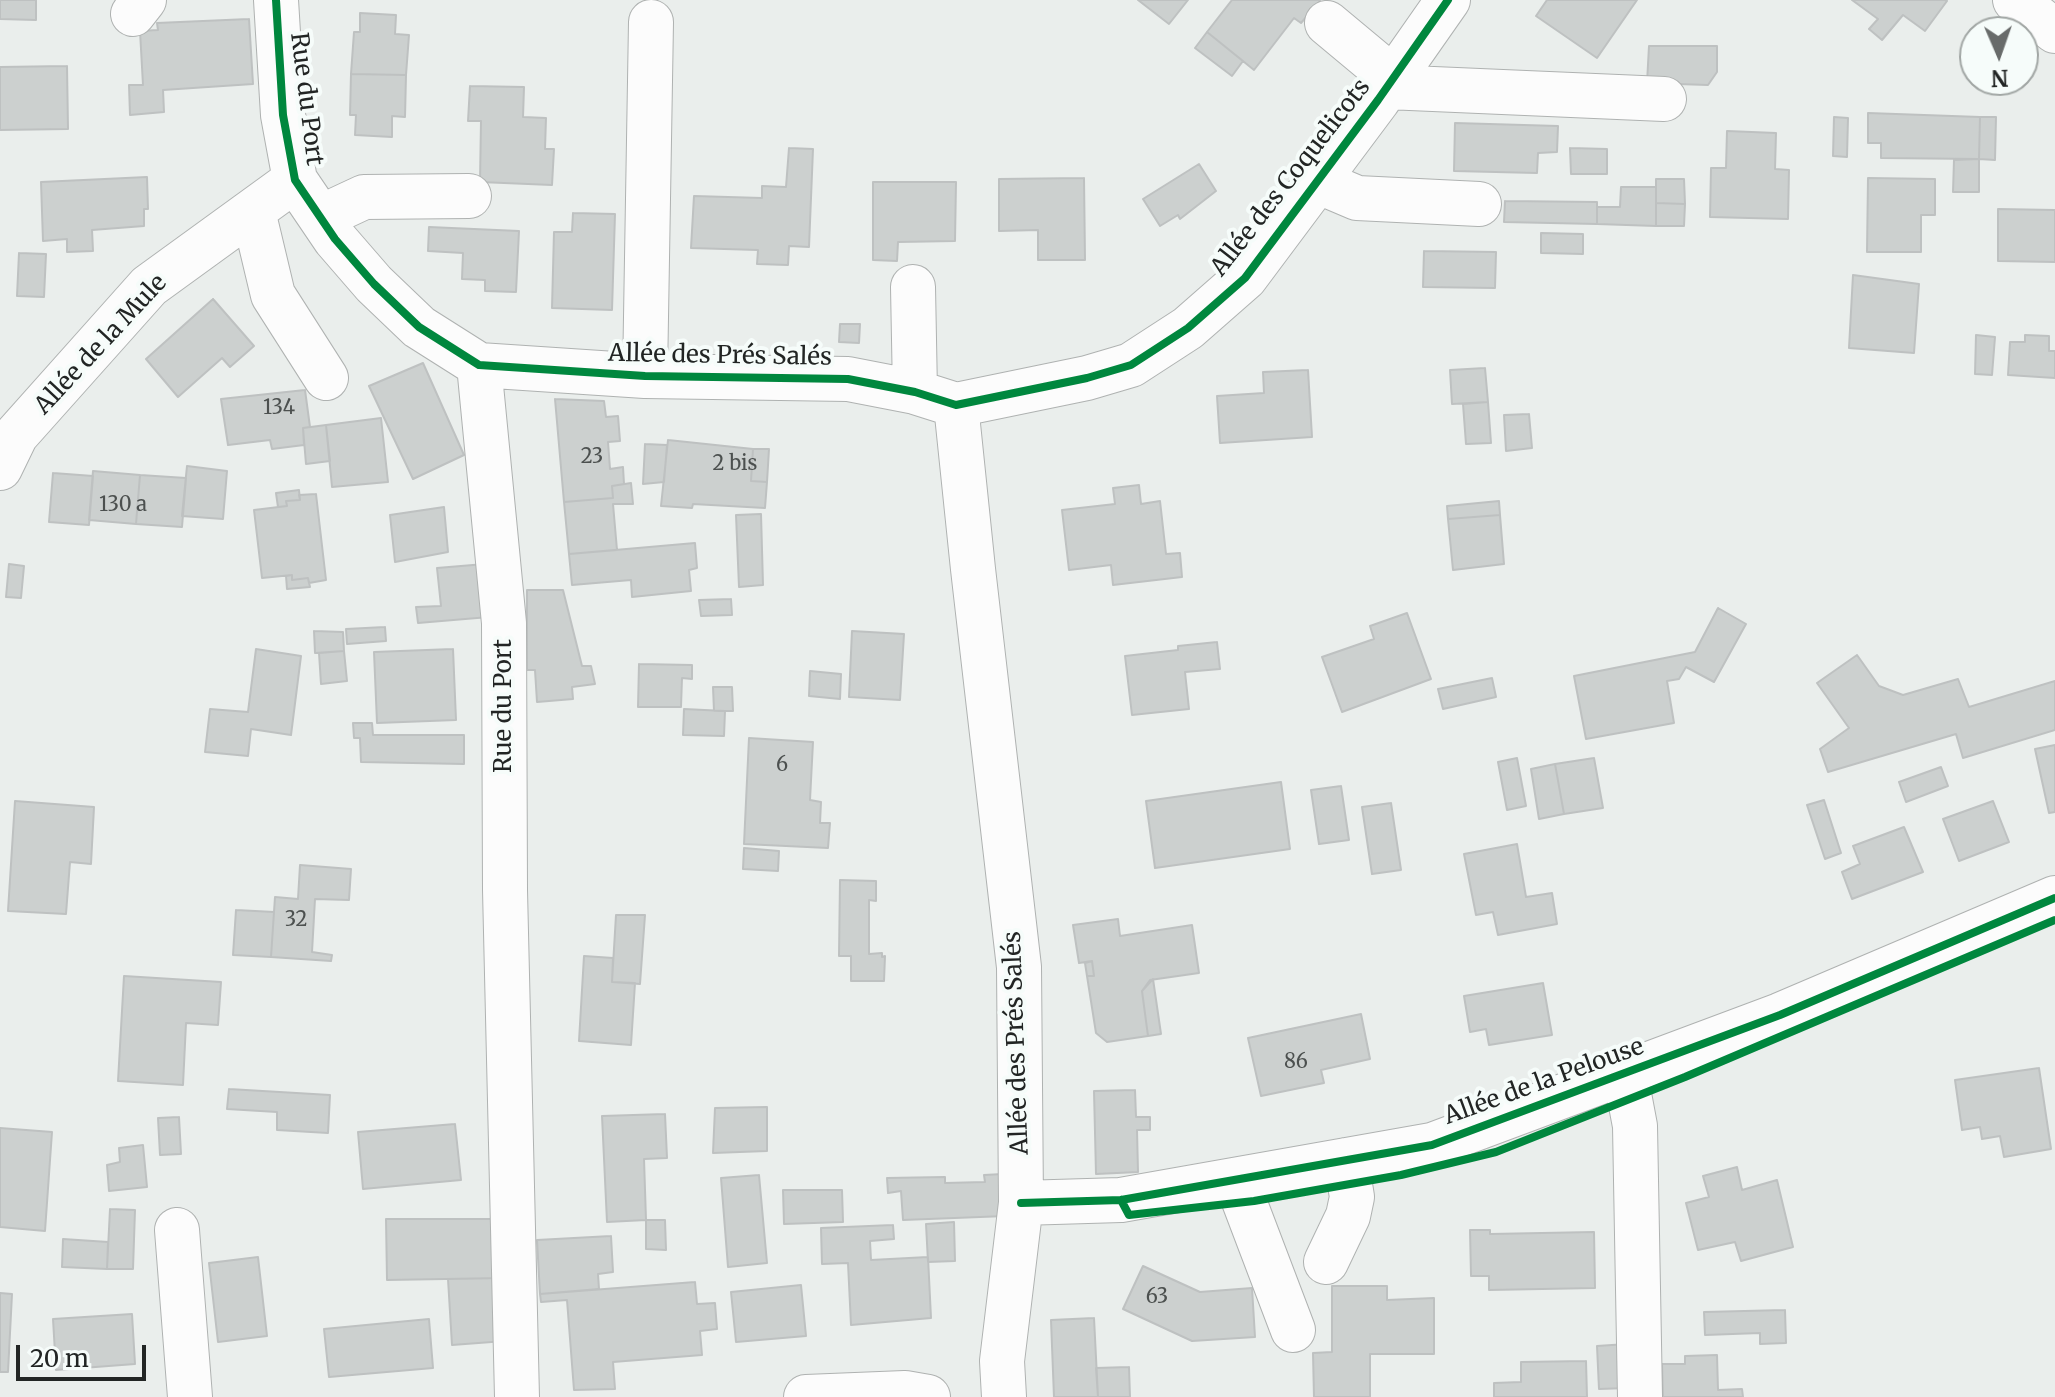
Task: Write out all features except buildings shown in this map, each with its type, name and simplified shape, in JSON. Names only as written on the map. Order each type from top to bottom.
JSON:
[{"type":"street","name":"Rue du Port","points":[[276,0],[283,115],[295,180],[335,239],[374,284],[419,327],[479,365],[504,623],[505,906],[517,1397]]},
{"type":"street","name":"Allée des Coquelicots","points":[[956,405],[1087,378],[1131,365],[1188,328],[1245,278],[1448,0]]},
{"type":"street","points":[[2015,0],[2055,31]]},
{"type":"street","points":[[645,376],[651,22]]},
{"type":"street","points":[[1327,23],[1390,82],[1664,99]]},
{"type":"street","name":"Allée de la Mule","points":[[5,437],[149,286],[295,180]]},
{"type":"street","points":[[1317,181],[1357,198],[1479,204]]},
{"type":"street","points":[[321,217],[364,197],[469,196]]},
{"type":"street","points":[[253,211],[273,295],[326,378]]},
{"type":"street","points":[[913,287],[915,392]]},
{"type":"street","name":"Allée des Prés Salés","points":[[479,365],[645,376],[848,379],[915,392],[956,405],[1019,967],[1021,1203],[1002,1361],[1004,1397]]},
{"type":"street","name":"Allée de la Pelouse","points":[[1021,1203],[1121,1200],[1432,1145],[1780,1015],[2055,898]]},
{"type":"street","points":[[1609,1079],[1614,1322]]},
{"type":"street","points":[[1609,1079],[1635,1126],[1640,1397]]},
{"type":"street","points":[[1326,1262],[1348,1216],[1352,1197],[1346,1160]]},
{"type":"street","points":[[1236,1180],[1293,1330]]},
{"type":"street","points":[[177,1230],[190,1397]]},
{"type":"street","points":[[806,1397],[905,1393],[928,1397]]},
{"type":"cycle path","points":[[276,0],[283,115],[295,180],[335,239],[374,284],[419,327],[479,365],[645,376],[848,379],[915,392],[956,405],[1087,378],[1131,365],[1188,328],[1245,278],[1378,100],[1448,0]]},
{"type":"cycle path","points":[[1021,1203],[1121,1200],[1432,1145],[1780,1015],[2055,898]]},
{"type":"cycle path","points":[[1121,1200],[1129,1215],[1254,1201],[1401,1175],[1496,1152],[1685,1077],[2055,920]]}]
